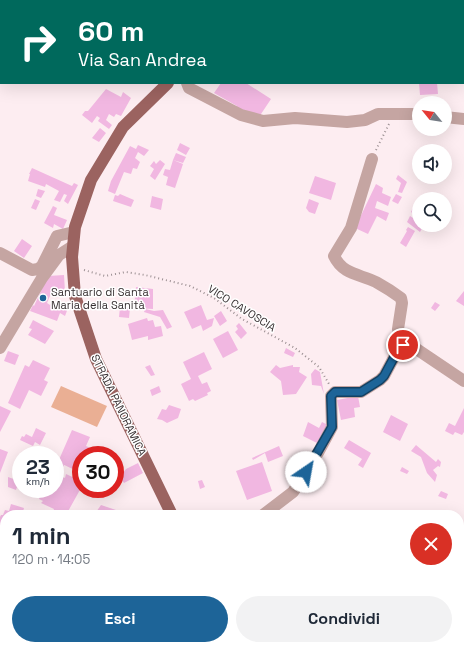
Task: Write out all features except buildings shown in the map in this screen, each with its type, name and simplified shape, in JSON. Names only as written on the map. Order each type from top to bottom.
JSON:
[{"type":"main road","name":"STRADA PANORAMICA","points":[[167,84],[123,127],[91,180],[74,232],[72,268],[75,296],[96,359],[170,510]]},
{"type":"street","points":[[188,85],[241,115],[264,121],[295,118],[348,122],[365,120],[378,114],[412,114]]},
{"type":"street","points":[[452,118],[464,119]]},
{"type":"street","points":[[372,159],[351,228],[334,256],[338,264],[344,269],[351,273],[375,281],[401,298],[402,303],[398,329],[403,345]]},
{"type":"street","points":[[0,253],[32,270],[38,269],[42,266],[57,236],[74,232]]},
{"type":"street","points":[[0,348],[42,278],[59,255],[73,246]]},
{"type":"street","points":[[403,345],[414,348],[464,381]]},
{"type":"street","points":[[270,510],[293,492],[332,427],[333,421],[330,402],[333,394],[335,392],[361,392],[380,380],[384,376],[398,350],[403,345]]},
{"type":"path","points":[[372,159],[389,125],[392,115]]},
{"type":"path","name":"VICO CAVOSCIA","points":[[72,268],[106,276],[126,272],[190,286],[214,298],[242,319],[307,356],[319,367],[330,384],[333,394]]},
{"type":"shaded area","points":[[61,386],[107,406],[97,427],[51,407]]},
{"type":"place","name":"Santuario di Santa Maria della Sanità","points":[[43,298]]},
{"type":"route","points":[[306,472],[332,427],[331,396],[335,392],[361,392],[380,380],[384,376],[398,350],[403,345]]}]
